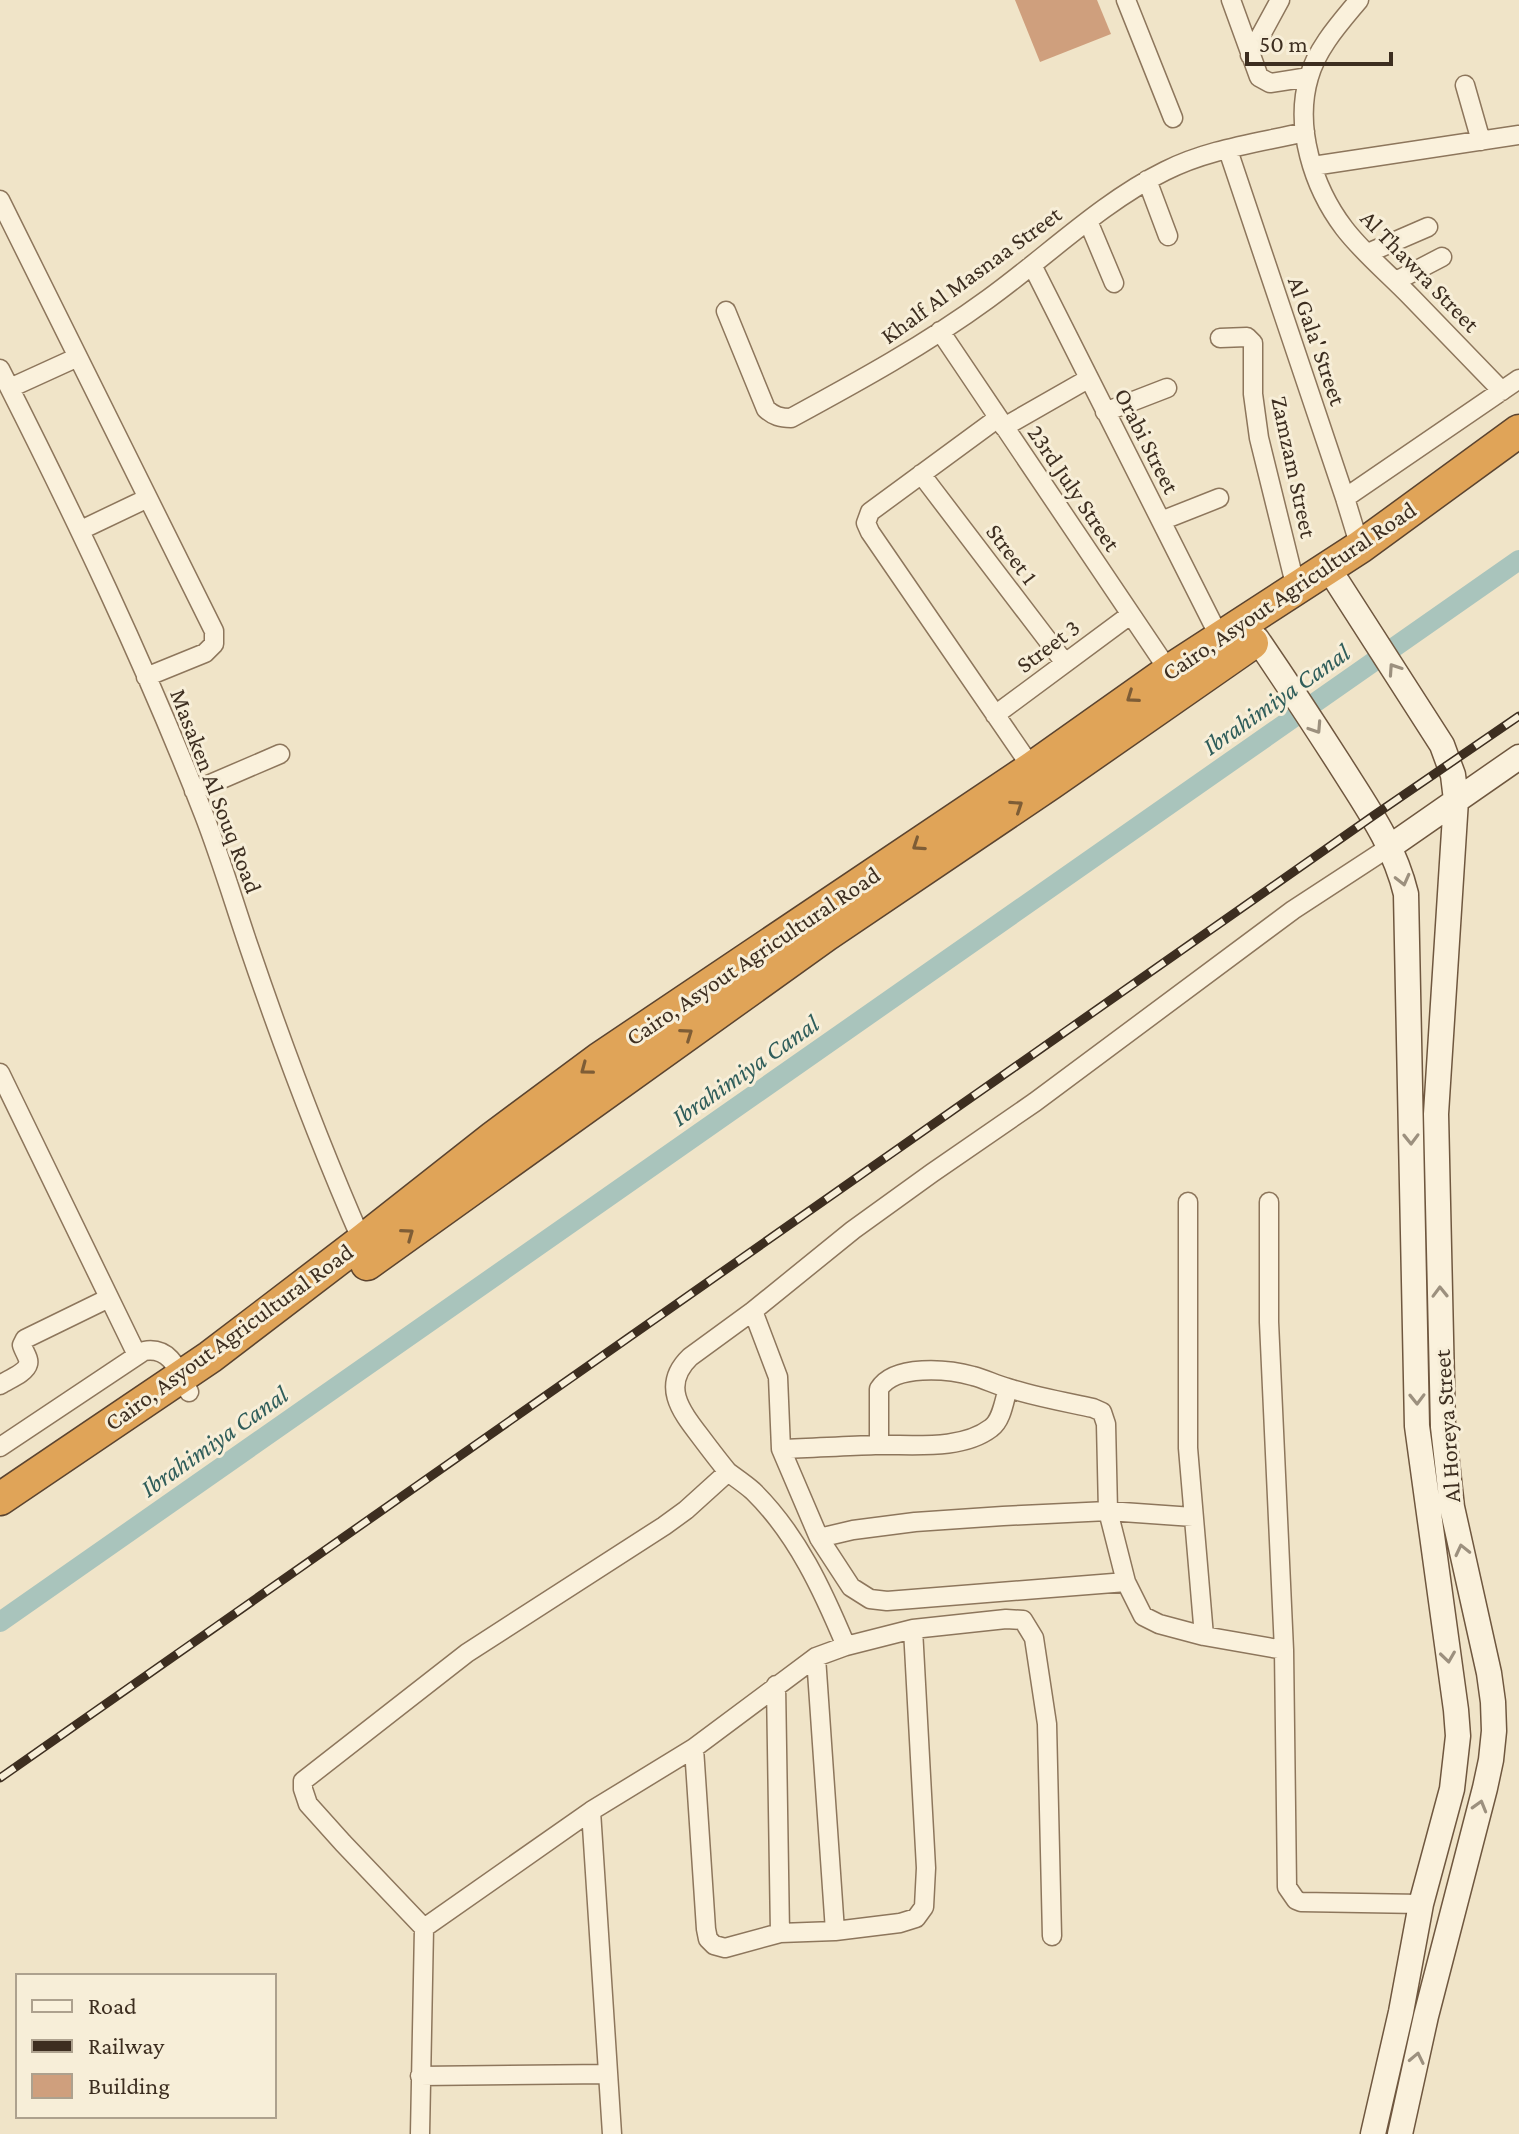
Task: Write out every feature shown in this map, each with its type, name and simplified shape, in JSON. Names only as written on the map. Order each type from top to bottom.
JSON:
[{"type":"highway","name":"Cairo, Asyout Agricultural Road","points":[[185,1384],[210,1357],[599,1059],[1032,768],[1169,671],[1360,547],[1519,431]]},
{"type":"highway","name":"Cairo, Asyout Agricultural Road","points":[[0,1499],[60,1468],[185,1384],[814,944],[1338,583],[1519,453]]},
{"type":"highway","name":"Cairo, Asyout Agricultural Road","points":[[0,1520],[60,1468]]},
{"type":"main road","name":"Al Horeya Street","points":[[1338,583],[1432,727],[1450,764],[1456,800],[1436,1099],[1444,1440],[1452,1507],[1493,1702],[1491,1760],[1426,2016],[1400,2134]]},
{"type":"main road","name":"Al Horeya Street","points":[[1257,639],[1391,846],[1406,894],[1417,1426],[1458,1736],[1452,1789],[1421,1904],[1401,2012],[1373,2134]]},
{"type":"main road","points":[[1391,846],[1519,757]]},
{"type":"main road","points":[[1441,1607],[1473,1599]]},
{"type":"street","points":[[1126,0],[1173,118]]},
{"type":"street","points":[[1231,0],[1256,72],[1264,81],[1270,83],[1309,77]]},
{"type":"street","points":[[1250,55],[1280,0]]},
{"type":"street","name":"Al Thawra Street","points":[[1359,0],[1331,35],[1309,77],[1304,107],[1305,132],[1313,166],[1332,211],[1345,229],[1502,391]]},
{"type":"street","points":[[1465,85],[1481,141]]},
{"type":"street","name":"Khalf Al Masnaa Street","points":[[726,311],[766,409],[781,418],[791,418],[871,375],[940,331],[1147,180],[1186,161],[1305,132]]},
{"type":"street","points":[[1313,166],[1519,135]]},
{"type":"street","name":"Al Gala' Street","points":[[1228,150],[1360,547]]},
{"type":"street","points":[[1147,180],[1168,236]]},
{"type":"street","points":[[0,200],[5,221],[78,357],[212,626],[214,644],[205,653],[146,677]]},
{"type":"street","points":[[1088,221],[1114,283]]},
{"type":"street","points":[[1368,253],[1428,227]]},
{"type":"street","points":[[1396,281],[1442,257]]},
{"type":"street","name":"Orabi Street","points":[[1032,265],[1220,638]]},
{"type":"street","name":"23rd July Street","points":[[940,331],[1169,671]]},
{"type":"street","name":"Zamzam Street","points":[[1220,338],[1247,337],[1253,343],[1253,394],[1259,438],[1296,588]]},
{"type":"street","points":[[10,388],[78,357]]},
{"type":"street","name":"Masaken Al Souq Road","points":[[0,369],[81,530],[194,791],[309,1114],[362,1241]]},
{"type":"street","points":[[1032,768],[867,528],[867,518],[870,512],[921,474],[1001,422],[1088,379]]},
{"type":"street","points":[[1345,498],[1519,379]]},
{"type":"street","points":[[1105,412],[1167,388]]},
{"type":"street","name":"Street 1","points":[[921,474],[1065,663]]},
{"type":"street","points":[[81,530],[148,498]]},
{"type":"street","points":[[1161,521],[1219,498]]},
{"type":"street","name":"Street 3","points":[[995,715],[1130,615]]},
{"type":"street","points":[[194,791],[280,754]]},
{"type":"street","points":[[846,1646],[821,1589],[790,1536],[753,1491],[728,1472],[684,1414],[675,1395],[677,1374],[682,1365],[853,1230],[1035,1102],[1293,910],[1391,846]]},
{"type":"street","points":[[0,1073],[137,1355]]},
{"type":"street","points":[[1188,1202],[1187,1406],[1204,1636]]},
{"type":"street","points":[[1269,1202],[1269,1322],[1284,1650],[1287,1887],[1301,1902],[1421,1904]]},
{"type":"street","points":[[0,1385],[27,1368],[29,1361],[22,1345],[25,1339],[109,1298]]},
{"type":"street","points":[[753,1311],[778,1377],[781,1449],[819,1538],[851,1587],[870,1599],[887,1601],[1126,1582]]},
{"type":"street","points":[[0,1447],[137,1355],[159,1351],[172,1360],[185,1384]]},
{"type":"street","points":[[879,1445],[879,1389],[888,1379],[913,1372],[943,1371],[977,1377],[1102,1412],[1106,1424],[1108,1511],[1126,1582],[1143,1616],[1159,1624],[1204,1636],[1284,1650]]},
{"type":"street","points":[[781,1449],[919,1446],[973,1439],[994,1426],[1008,1388]]},
{"type":"street","points":[[420,2134],[424,1928],[308,1804],[303,1781],[467,1653],[664,1526],[728,1472]]},
{"type":"street","points":[[819,1538],[915,1522],[1108,1511],[1193,1517]]},
{"type":"street","points":[[424,1928],[591,1811],[694,1748],[816,1657],[913,1629],[1006,1619],[1023,1620],[1034,1638],[1047,1724],[1052,1936]]},
{"type":"street","points":[[694,1748],[706,1929],[708,1939],[714,1945],[725,1948],[780,1933],[835,1931],[900,1923],[916,1918],[924,1907],[926,1868],[913,1629]]},
{"type":"street","points":[[816,1657],[835,1931]]},
{"type":"street","points":[[776,1685],[780,1933]]},
{"type":"street","points":[[591,1811],[612,2134]]},
{"type":"street","points":[[420,2076],[608,2074]]},
{"type":"building","points":[[1015,0],[1097,0],[1111,34],[1040,62]]},
{"type":"waterway","name":"Ibrahimiya Canal","points":[[0,1622],[1519,560]]},
{"type":"railway","points":[[0,1778],[1519,716]]}]
